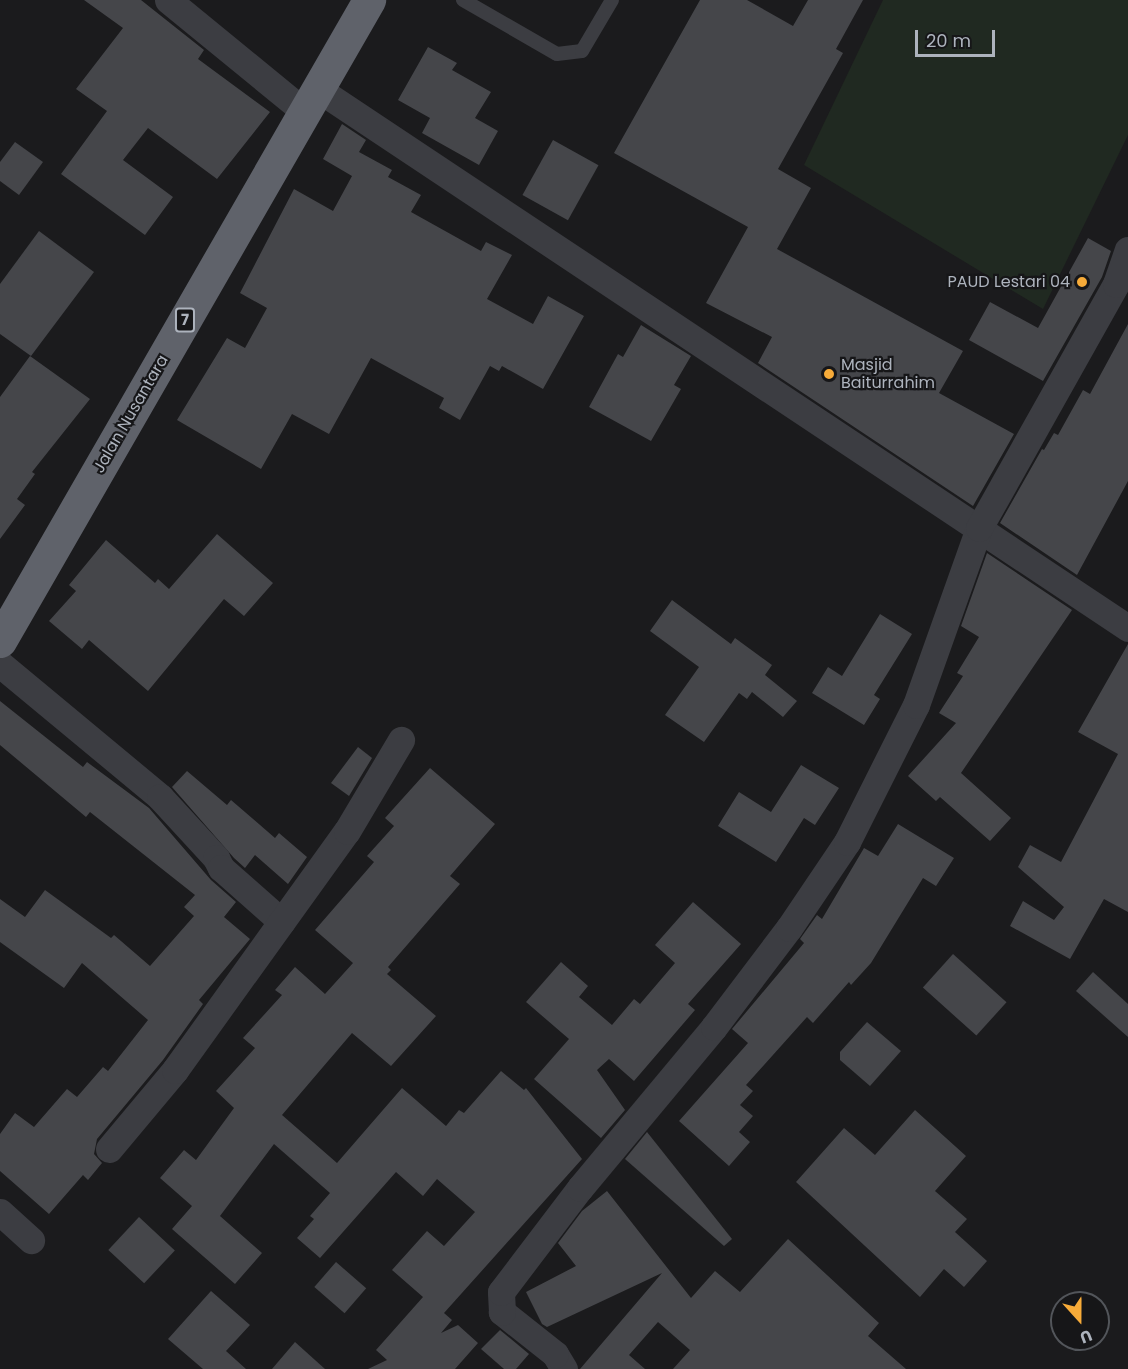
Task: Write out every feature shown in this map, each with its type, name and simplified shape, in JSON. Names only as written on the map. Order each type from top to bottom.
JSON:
[{"type":"highway","name":"Jalan Nusantara","points":[[0,641],[369,0]]},
{"type":"street","points":[[168,0],[311,101],[979,528],[1128,628]]},
{"type":"street","points":[[564,1369],[555,1354],[502,1312],[501,1292],[607,1154],[714,1027],[789,928],[847,842],[916,705],[979,528],[1116,284],[1128,250]]},
{"type":"street","points":[[0,664],[160,797],[221,868],[282,922]]},
{"type":"street","points":[[110,1149],[175,1070],[282,922],[365,805],[401,740]]},
{"type":"street","points":[[0,1212],[31,1240]]},
{"type":"lane","points":[[463,0],[557,54],[582,51],[612,0]]},
{"type":"shaded area","points":[[883,0],[1128,0],[1128,135],[1043,309],[804,165]]},
{"type":"building","points":[[84,0],[141,0],[204,50],[198,59],[270,112],[217,179],[148,128],[123,160],[173,197],[145,235],[61,174],[107,111],[76,89],[123,28]]},
{"type":"building","points":[[700,0],[747,0],[793,26],[808,0],[863,0],[836,49],[843,53],[778,169],[811,188],[777,249],[963,351],[939,393],[1014,434],[973,506],[758,363],[772,337],[706,303],[748,227],[614,153]]},
{"type":"building","points":[[428,47],[457,63],[452,70],[491,92],[475,118],[498,131],[479,165],[422,133],[430,118],[398,100]]},
{"type":"building","points":[[342,124],[366,140],[359,152],[392,170],[388,177],[421,195],[411,212],[481,251],[486,242],[512,255],[487,299],[533,324],[548,296],[584,316],[543,389],[502,366],[499,371],[490,366],[460,420],[439,408],[444,398],[371,358],[329,434],[292,414],[261,469],[177,420],[227,338],[245,348],[267,308],[240,293],[294,189],[333,211],[352,176],[323,159]]},
{"type":"building","points":[[553,140],[598,165],[568,220],[522,195]]},
{"type":"building","points":[[15,142],[43,162],[19,195],[0,181],[0,162]]},
{"type":"building","points":[[39,231],[94,272],[31,356],[0,334],[0,284]]},
{"type":"building","points":[[1088,238],[1111,251],[1102,277],[1043,381],[969,340],[990,302],[1038,328]]},
{"type":"building","points":[[1128,324],[1128,481],[1077,575],[1000,523],[1042,449],[1044,450],[1054,433],[1058,435],[1083,390],[1090,394]]},
{"type":"building","points":[[641,325],[691,356],[674,385],[681,389],[651,441],[589,407],[618,354],[623,357]]},
{"type":"building","points":[[30,356],[90,399],[32,472],[35,474],[17,499],[25,505],[0,539],[0,397]]},
{"type":"building","points":[[217,534],[273,583],[244,616],[224,599],[148,691],[89,640],[82,649],[49,621],[76,591],[69,585],[106,540],[155,583],[158,579],[169,589]]},
{"type":"building","points":[[987,553],[1072,610],[961,773],[1011,818],[990,841],[940,797],[936,801],[908,776],[956,723],[939,713],[963,676],[957,673],[979,637],[961,626]]},
{"type":"building","points":[[672,600],[731,644],[735,638],[772,665],[765,675],[797,701],[783,717],[752,692],[747,699],[739,693],[704,742],[665,715],[699,667],[650,631]]},
{"type":"building","points":[[880,614],[912,634],[874,695],[880,699],[864,725],[812,693],[828,667],[842,676]]},
{"type":"building","points":[[1128,644],[1128,912],[1104,899],[1070,959],[1010,926],[1023,901],[1054,920],[1064,907],[1018,867],[1030,845],[1061,862],[1118,754],[1078,732]]},
{"type":"building","points":[[0,701],[83,767],[87,762],[149,808],[211,880],[236,902],[224,917],[250,939],[199,1000],[203,1004],[163,1060],[97,1139],[94,1154],[102,1163],[88,1180],[83,1175],[49,1214],[0,1171],[0,1134],[15,1113],[34,1127],[67,1089],[77,1097],[103,1067],[108,1071],[148,1020],[82,963],[64,988],[0,942],[0,899],[25,917],[45,890],[111,938],[114,935],[150,966],[194,916],[184,907],[195,895],[90,812],[86,817],[0,745]]},
{"type":"building","points":[[358,747],[372,758],[349,796],[331,783]]},
{"type":"building","points":[[801,765],[839,788],[815,825],[804,818],[776,862],[718,826],[739,792],[771,812]]},
{"type":"building","points":[[430,768],[495,824],[450,876],[460,884],[388,967],[391,970],[387,974],[436,1016],[391,1066],[352,1033],[282,1115],[337,1163],[402,1088],[446,1126],[459,1110],[464,1113],[501,1071],[524,1090],[526,1088],[582,1159],[444,1313],[452,1320],[441,1333],[458,1325],[478,1343],[455,1369],[368,1369],[387,1360],[376,1350],[423,1297],[392,1270],[427,1231],[444,1246],[475,1212],[437,1179],[423,1196],[396,1172],[320,1258],[297,1238],[314,1219],[310,1216],[330,1193],[274,1144],[220,1216],[262,1253],[235,1284],[172,1229],[192,1206],[160,1178],[184,1150],[196,1160],[234,1108],[216,1091],[255,1048],[243,1038],[282,995],[275,990],[295,967],[325,994],[353,963],[315,930],[374,862],[367,856],[394,826],[385,818]]},
{"type":"building","points":[[187,771],[227,805],[231,800],[275,838],[279,833],[307,857],[288,884],[255,855],[245,868],[234,858],[172,787]]},
{"type":"building","points":[[898,824],[954,858],[936,886],[923,878],[871,963],[851,985],[849,982],[813,1023],[807,1017],[746,1085],[753,1091],[740,1105],[753,1116],[739,1132],[750,1142],[729,1166],[679,1121],[748,1043],[732,1029],[804,943],[800,939],[817,915],[822,919],[864,848],[878,856]]},
{"type":"building","points":[[693,902],[741,944],[688,1004],[695,1010],[634,1081],[609,1059],[597,1070],[625,1110],[601,1138],[534,1079],[569,1039],[526,1002],[561,962],[588,986],[579,997],[612,1025],[634,999],[640,1004],[675,963],[655,945]]},
{"type":"building","points":[[953,954],[1007,1002],[976,1036],[923,987]]},
{"type":"building","points":[[1093,972],[1128,1004],[1128,1037],[1076,991]]},
{"type":"building","points":[[867,1022],[901,1051],[870,1086],[840,1060],[840,1052]]},
{"type":"building","points":[[915,1110],[966,1156],[935,1191],[967,1219],[955,1232],[987,1261],[964,1287],[944,1269],[920,1297],[796,1182],[844,1128],[875,1155]]},
{"type":"building","points":[[647,1132],[732,1239],[724,1246],[625,1159]]},
{"type":"building","points":[[607,1191],[691,1298],[715,1271],[740,1292],[788,1239],[879,1323],[868,1336],[906,1369],[673,1369],[690,1350],[658,1322],[629,1355],[645,1369],[580,1369],[662,1273],[547,1327],[542,1324],[526,1292],[576,1266],[558,1243],[582,1211]]},
{"type":"building","points":[[139,1217],[175,1250],[144,1283],[108,1250]]},
{"type":"building","points":[[336,1262],[366,1288],[345,1313],[314,1287]]},
{"type":"building","points":[[211,1291],[250,1325],[226,1351],[246,1369],[203,1369],[168,1339]]},
{"type":"building","points":[[500,1330],[529,1354],[516,1369],[504,1369],[481,1349]]},
{"type":"building","points":[[295,1342],[325,1369],[272,1369]]},
{"type":"place","name":"PAUD Lestari 04","points":[[1082,282]]},
{"type":"place","name":"Masjid Baiturrahim","points":[[829,374]]}]
